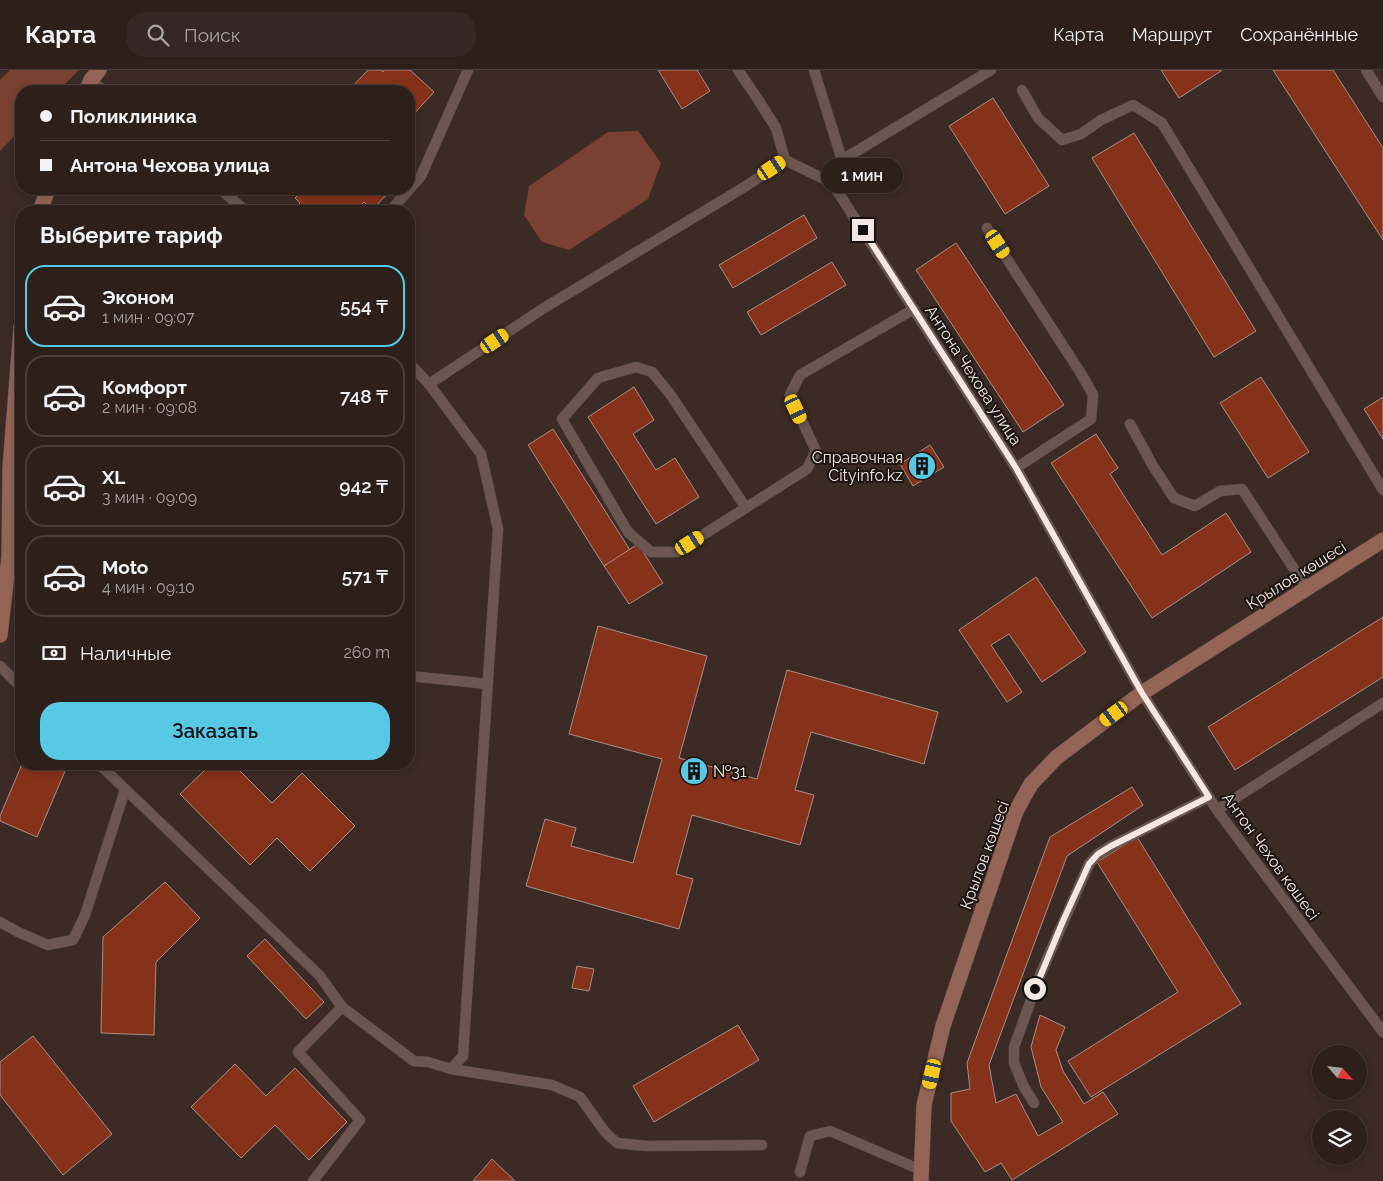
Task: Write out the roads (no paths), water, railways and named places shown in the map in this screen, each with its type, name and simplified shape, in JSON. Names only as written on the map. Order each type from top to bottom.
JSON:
[{"type":"main road","points":[[15,377],[6,451],[15,466]]},
{"type":"main road","points":[[1,625],[5,559],[15,476]]},
{"type":"main road","name":"Крылов көшесі","points":[[921,1176],[924,1105],[942,1026],[1016,812],[1031,784],[1057,757],[1142,693],[1383,540]]},
{"type":"lane","points":[[415,183],[421,176],[468,70]]},
{"type":"lane","points":[[738,70],[776,128],[785,160],[832,183],[842,160],[977,74],[991,70]]},
{"type":"lane","points":[[814,70],[842,160]]},
{"type":"lane","points":[[1366,70],[1383,97]]},
{"type":"lane","points":[[1022,90],[1038,118],[1062,140],[1081,134],[1101,120],[1133,105],[1162,123],[1383,490]]},
{"type":"lane","points":[[429,384],[544,308],[746,186],[785,160]]},
{"type":"lane","name":"Антона Чехова улица","points":[[832,183],[1016,468],[1142,693]]},
{"type":"lane","points":[[227,195],[239,205]]},
{"type":"lane","points":[[395,205],[404,195]]},
{"type":"lane","points":[[987,228],[1093,395],[1092,419],[1016,468]]},
{"type":"lane","points":[[746,508],[670,394],[652,372],[636,367],[598,378],[562,419],[628,532],[651,552],[676,552],[746,508],[807,469],[816,451],[790,395],[800,375],[914,309]]},
{"type":"lane","points":[[415,369],[429,384],[481,454],[498,529],[463,1056],[452,1069]]},
{"type":"lane","points":[[1130,424],[1153,466],[1174,498],[1195,506],[1220,491],[1242,488],[1307,589]]},
{"type":"lane","points":[[0,666],[15,681]]},
{"type":"lane","points":[[415,677],[488,684]]},
{"type":"lane","name":"Антон Чехов көшесі","points":[[1142,693],[1217,810],[1383,1032]]},
{"type":"lane","points":[[1217,810],[1383,703]]},
{"type":"lane","points":[[105,770],[320,976],[342,1007],[414,1061],[552,1085],[580,1097],[605,1132],[617,1143],[646,1146],[762,1145]]},
{"type":"lane","points":[[0,922],[48,945],[73,940],[85,915],[125,790]]},
{"type":"lane","points":[[1034,1103],[1024,1087],[1014,1063],[1014,1047],[1040,975],[1089,864],[1098,854],[1111,846],[1209,797]]},
{"type":"lane","points":[[313,1181],[360,1120],[298,1052],[342,1007]]},
{"type":"lane","points":[[800,1172],[810,1136],[830,1131],[921,1176]]},
{"type":"place","name":"Справочная Cityinfo.kz","points":[[922,466]]},
{"type":"place","name":"№31","points":[[694,771]]}]
